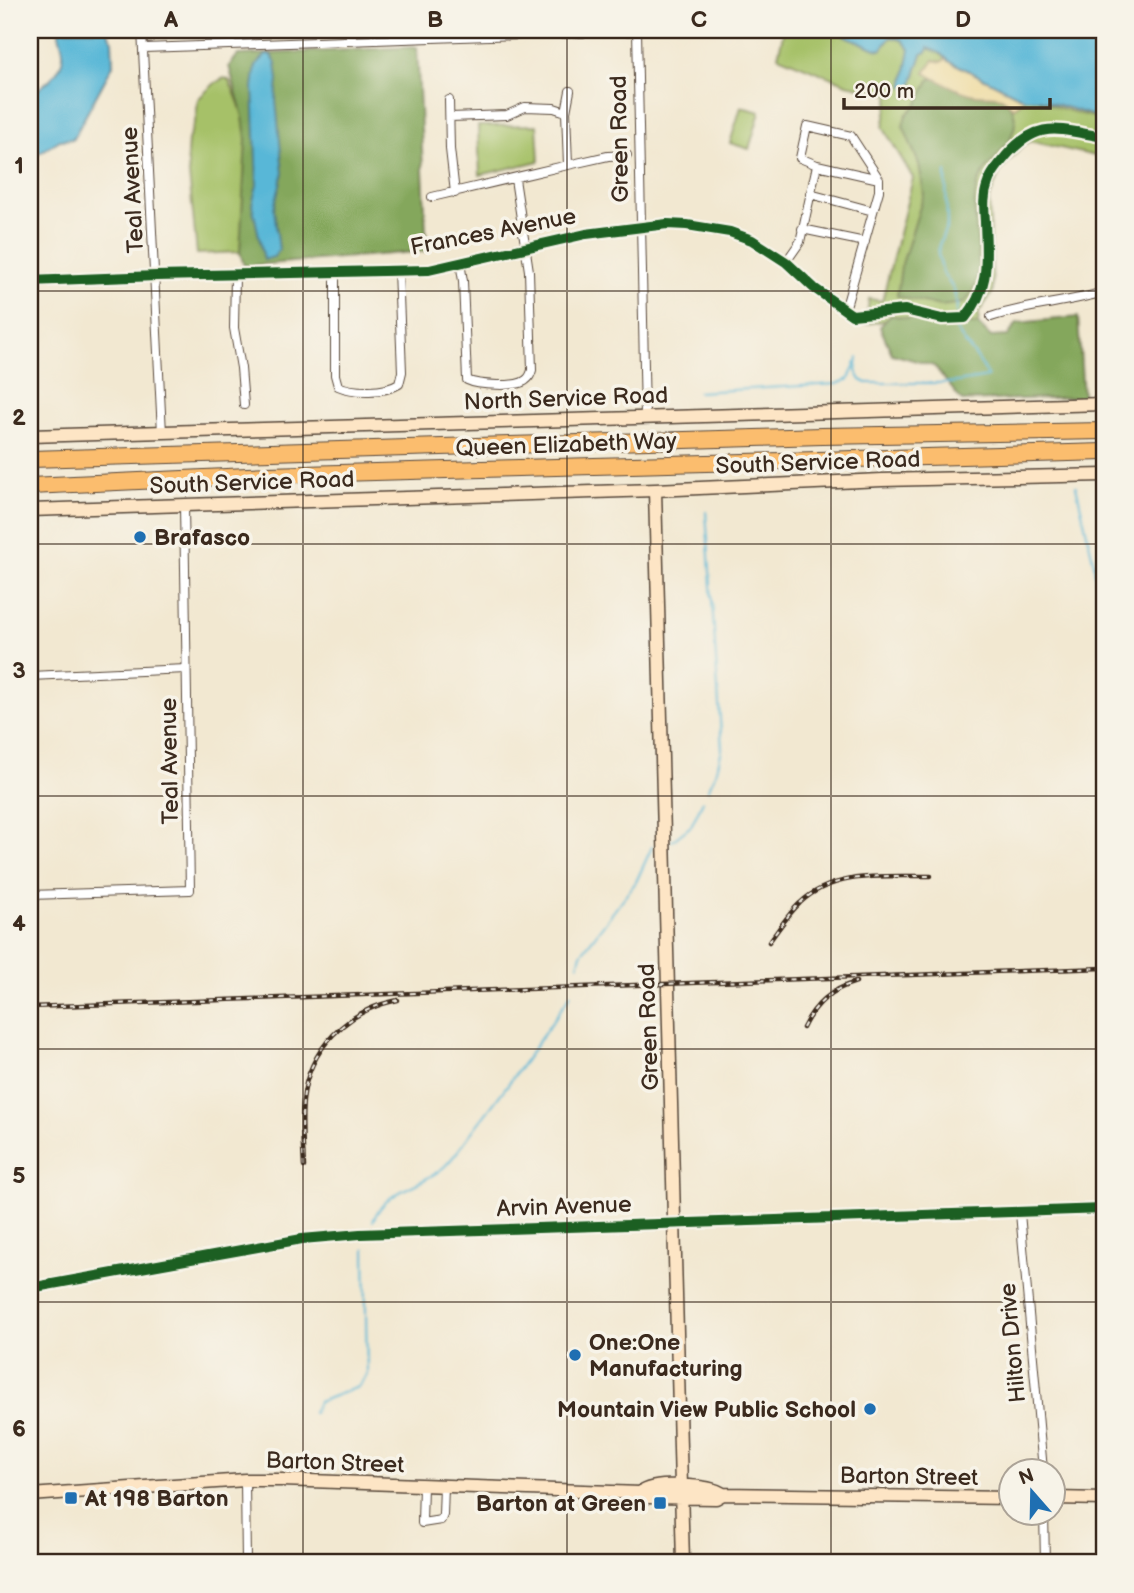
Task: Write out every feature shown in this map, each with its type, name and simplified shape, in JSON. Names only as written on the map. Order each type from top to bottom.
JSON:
[{"type":"highway","name":"Queen Elizabeth Way","points":[[30,459],[1104,431]]},
{"type":"highway","name":"Queen Elizabeth Way","points":[[30,486],[268,475],[1104,452]]},
{"type":"street","name":"Teal Avenue","points":[[142,30],[162,433]]},
{"type":"street","points":[[144,48],[637,30]]},
{"type":"street","name":"Green Road","points":[[637,30],[645,416]]},
{"type":"street","points":[[568,164],[566,112],[570,91]]},
{"type":"street","points":[[449,100],[450,149],[455,193]]},
{"type":"street","points":[[450,117],[507,115],[525,107],[554,108],[566,112]]},
{"type":"street","points":[[802,229],[865,242],[879,191],[879,179],[851,136],[807,127],[800,158],[817,165],[879,179]]},
{"type":"street","points":[[432,197],[568,164],[627,155]]},
{"type":"street","points":[[786,262],[800,242],[817,165]]},
{"type":"street","points":[[460,262],[467,380],[476,384],[519,383],[528,379],[532,370],[527,247],[515,178]]},
{"type":"street","points":[[810,194],[873,211]]},
{"type":"street","name":"Frances Avenue","points":[[30,281],[429,270],[586,234],[687,225],[718,229],[752,240],[786,262],[814,288],[849,313],[865,242]]},
{"type":"street","points":[[335,273],[335,375],[338,386],[347,390],[391,389],[399,384],[402,372],[398,270]]},
{"type":"street","points":[[235,275],[234,328],[244,405]]},
{"type":"street","points":[[991,317],[1104,292]]},
{"type":"street","name":"North Service Road","points":[[30,436],[1104,404]]},
{"type":"street","name":"South Service Road","points":[[30,510],[882,480],[1104,475]]},
{"type":"street","name":"Green Road","points":[[655,490],[683,1563]]},
{"type":"street","name":"Teal Avenue","points":[[30,895],[190,890],[184,505]]},
{"type":"street","points":[[30,676],[186,669]]},
{"type":"street","name":"Arvin Avenue","points":[[30,1288],[302,1239],[360,1234],[1104,1209]]},
{"type":"street","name":"Hilton Drive","points":[[1020,1213],[1042,1456]]},
{"type":"street","points":[[246,1480],[246,1563]]},
{"type":"street","name":"Barton Street","points":[[30,1495],[246,1480],[640,1493],[648,1497],[680,1492],[716,1498],[723,1494],[998,1498]]},
{"type":"street","points":[[423,1485],[422,1523],[441,1520],[444,1486]]},
{"type":"street","points":[[1068,1498],[1104,1499]]},
{"type":"street","points":[[1044,1526],[1045,1563]]},
{"type":"green space","points":[[784,30],[832,30],[881,50],[891,37],[902,40],[911,49],[903,87],[911,87],[922,54],[928,48],[952,62],[1028,96],[1066,110],[1104,119],[1104,158],[1030,141],[1022,146],[1000,172],[989,200],[993,292],[979,312],[977,338],[889,320],[866,324],[869,299],[882,301],[913,178],[883,127],[890,94],[847,84],[778,56]]},
{"type":"green space","points":[[417,47],[427,251],[244,266],[240,252],[246,139],[229,66],[238,55]]},
{"type":"green space","points":[[224,78],[229,80],[237,98],[246,131],[246,183],[240,252],[197,254],[187,155],[188,140],[196,118],[198,99]]},
{"type":"green space","points":[[934,78],[965,91],[1001,97],[1011,106],[1015,118],[1009,140],[980,179],[976,190],[975,219],[979,264],[973,292],[964,303],[940,306],[897,296],[901,267],[924,194],[919,164],[903,126],[906,115],[918,103],[929,80]]},
{"type":"green space","points":[[741,107],[760,112],[749,149],[730,143]]},
{"type":"green space","points":[[537,125],[539,161],[480,175],[478,126]]},
{"type":"green space","points":[[890,315],[935,323],[978,324],[991,337],[1008,336],[1017,323],[1078,317],[1083,397],[962,401],[934,366],[892,354],[880,327]]},
{"type":"sand","points":[[946,58],[1025,99],[1012,107],[997,96],[965,92],[925,73],[934,60],[942,62]]},
{"type":"water","points":[[59,30],[107,30],[112,41],[113,65],[73,139],[60,140],[30,159],[30,95],[52,77],[61,65],[63,52]]},
{"type":"water","points":[[832,30],[1104,30],[1104,119],[1039,99],[1025,99],[928,48],[927,52],[922,54],[911,87],[903,87],[910,49],[902,40],[891,37],[881,50]]},
{"type":"water","points":[[266,55],[271,55],[276,63],[276,100],[283,173],[274,208],[279,250],[274,257],[264,260],[252,204],[257,185],[253,87],[256,65]]},
{"type":"waterway","points":[[946,172],[947,226],[938,254],[943,273],[954,290],[956,314]]},
{"type":"waterway","points":[[858,358],[856,371],[861,380],[867,383],[951,383],[988,377],[956,329]]},
{"type":"waterway","points":[[697,392],[837,384],[849,379],[856,362]]},
{"type":"waterway","points":[[1076,486],[1094,564],[1104,676]]},
{"type":"waterway","points":[[706,512],[722,749],[708,790]]},
{"type":"waterway","points":[[672,841],[691,826],[703,801]]},
{"type":"waterway","points":[[578,965],[581,954],[636,882],[652,847]]},
{"type":"waterway","points":[[373,1221],[386,1202],[435,1174],[453,1158],[571,994]]},
{"type":"waterway","points":[[313,1413],[318,1402],[358,1387],[367,1375],[365,1249]]},
{"type":"railway","points":[[769,942],[800,903],[829,885],[845,880],[880,876],[931,876]]},
{"type":"railway","points":[[30,1007],[1104,968]]},
{"type":"railway","points":[[803,1028],[825,999],[856,982]]},
{"type":"railway","points":[[304,1167],[303,1101],[306,1082],[322,1049],[333,1035],[362,1013],[398,1000]]},
{"type":"cycle path","points":[[30,281],[429,270],[586,234],[667,224],[730,232],[752,240],[786,262],[814,288],[852,315],[905,310],[942,319],[965,318],[983,284],[986,260],[986,188],[996,169],[1018,144],[1040,131],[1062,130],[1104,137]]},
{"type":"cycle path","points":[[30,1288],[302,1239],[360,1234],[1104,1209]]},
{"type":"place","name":"Brafasco","points":[[140,537]]},
{"type":"place","name":"One:One Manufacturing","points":[[575,1355]]},
{"type":"place","name":"Mountain View Public School","points":[[870,1409]]},
{"type":"place","name":"At 198 Barton","points":[[71,1498]]},
{"type":"place","name":"Barton at Green","points":[[660,1503]]}]
